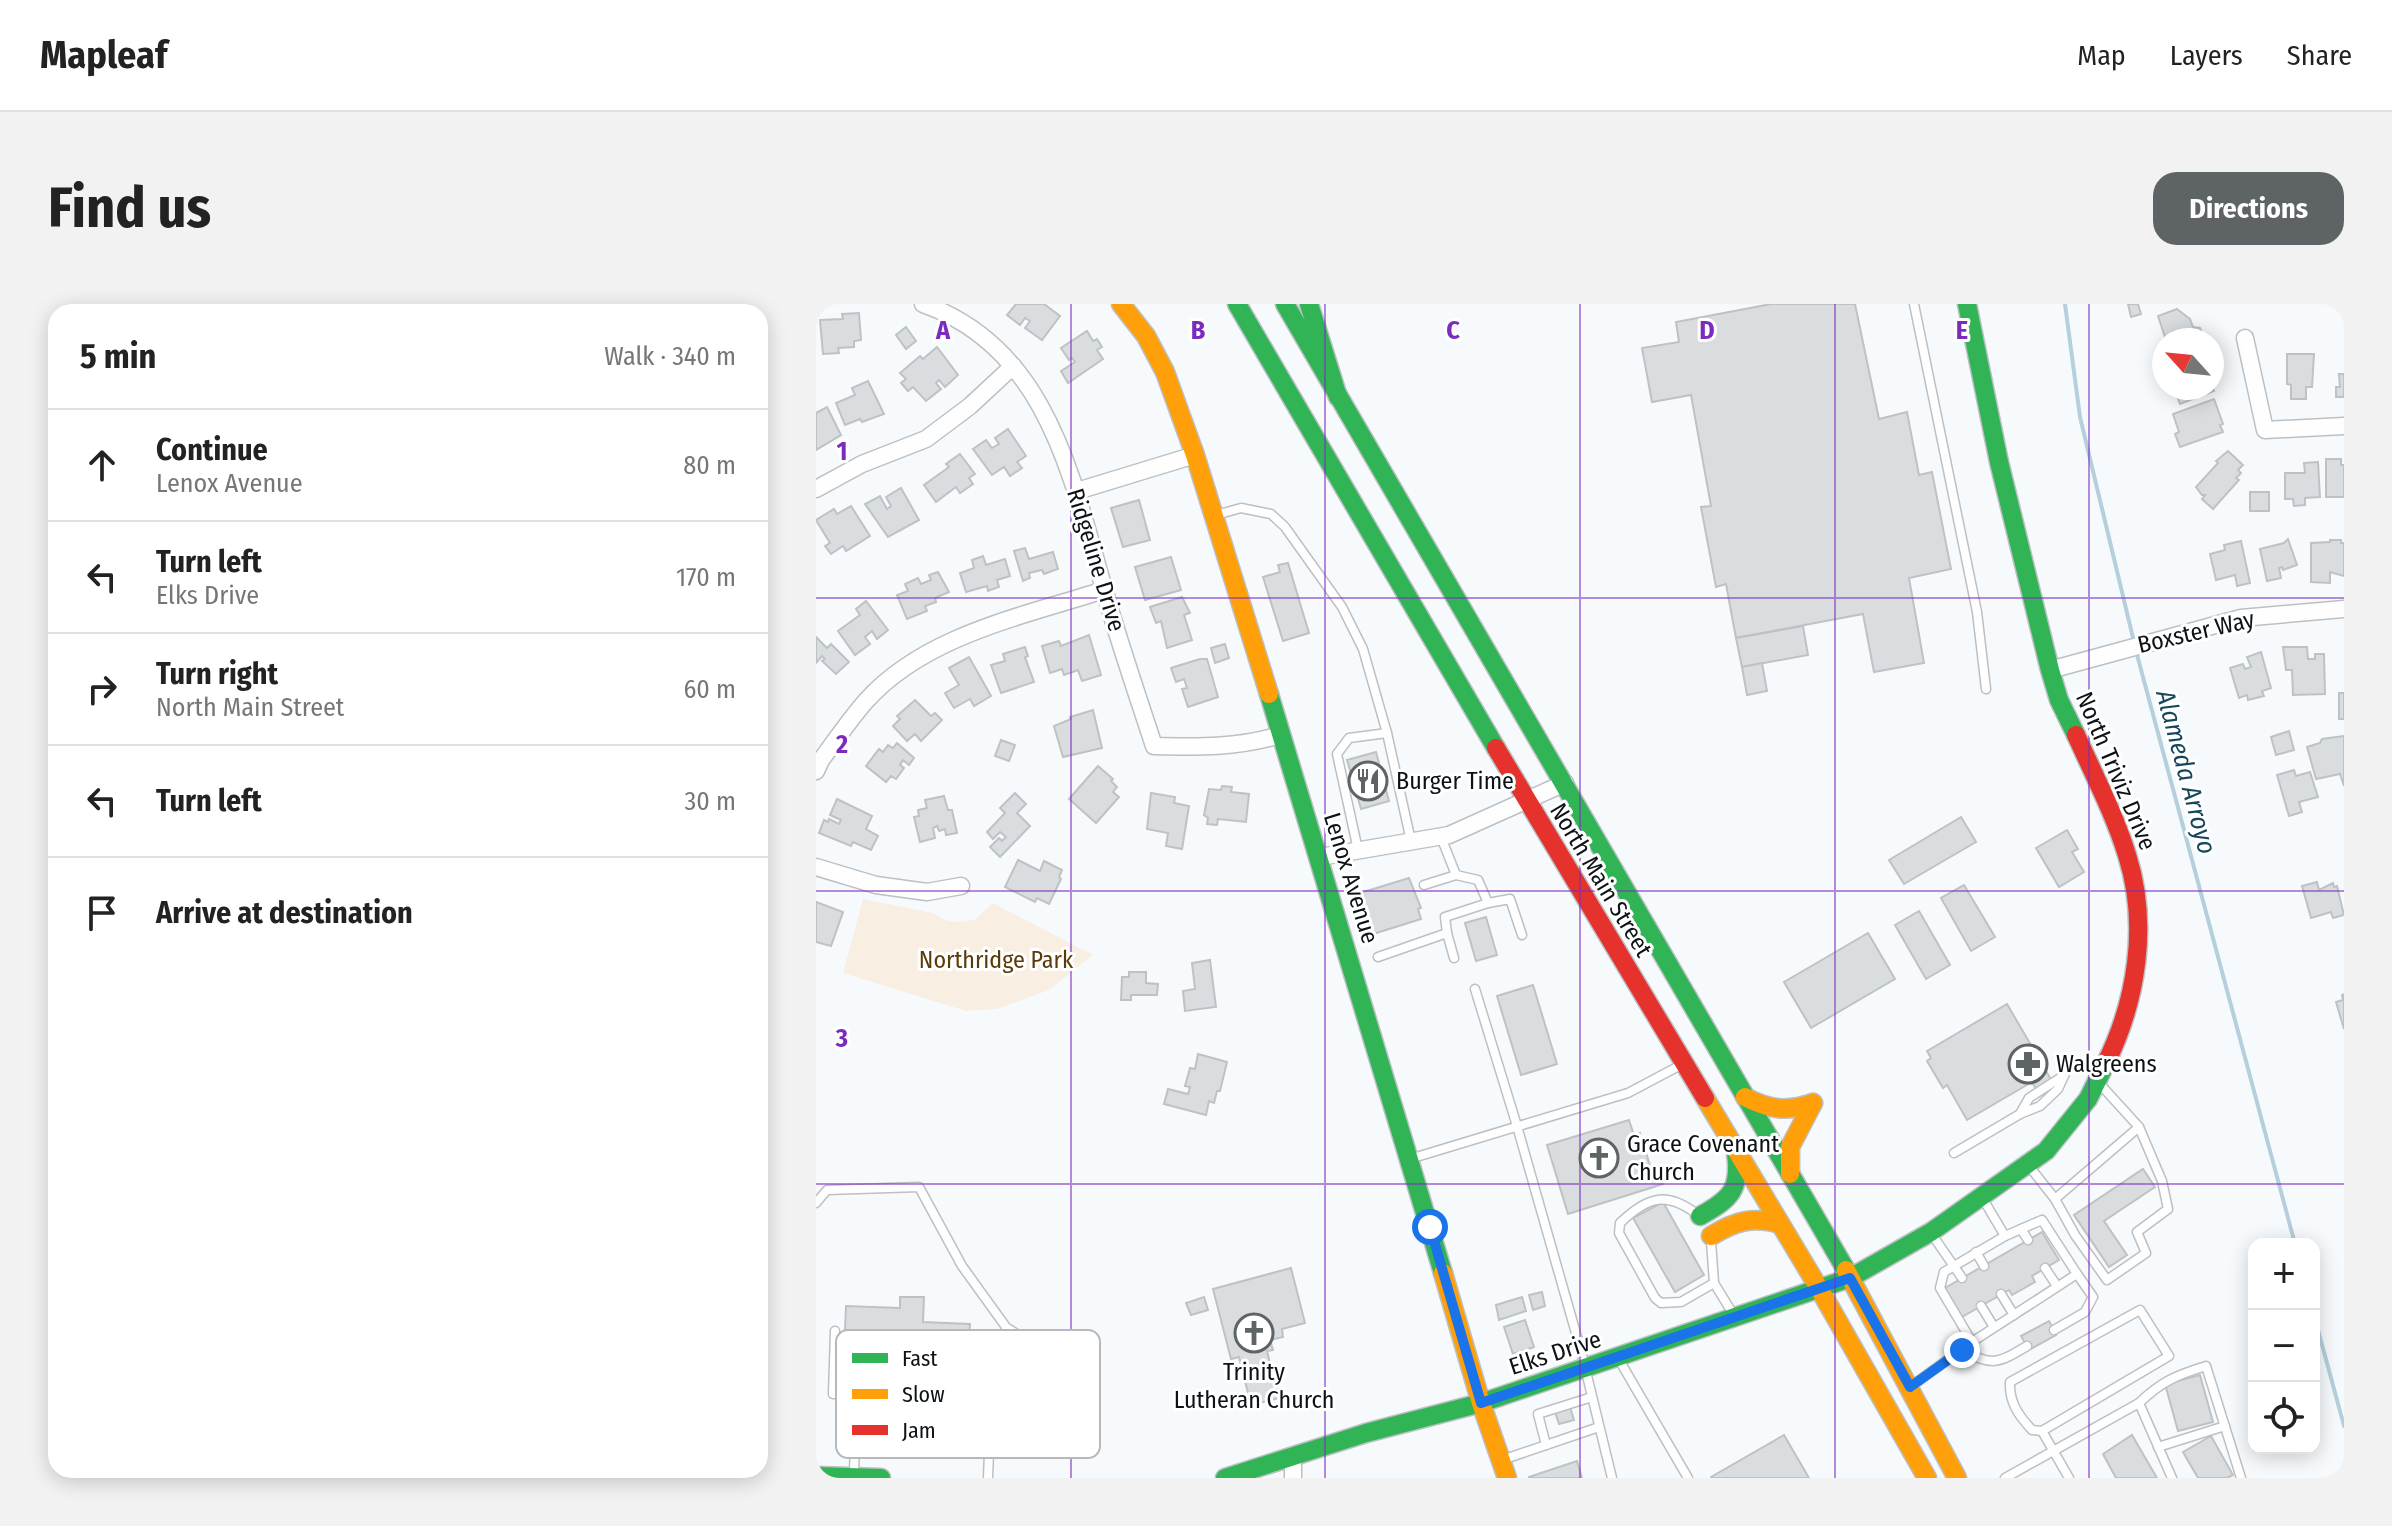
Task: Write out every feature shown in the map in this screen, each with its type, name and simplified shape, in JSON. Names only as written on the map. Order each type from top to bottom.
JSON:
[{"type":"main road","name":"Lenox Avenue","points":[[1121,304],[1146,336],[1165,372],[1195,455],[1320,857],[1481,1403],[1504,1469]]},
{"type":"main road","name":"North Main Street","points":[[1237,304],[1526,800],[1820,1290],[1927,1478]]},
{"type":"main road","name":"North Main Street","points":[[1285,304],[1850,1278],[1957,1478]]},
{"type":"main road","points":[[1309,304],[1338,397]]},
{"type":"main road","name":"North Triviz Drive","points":[[1850,1278],[1931,1232],[1982,1198],[2028,1165],[2065,1130],[2088,1099],[2116,1043],[2135,977],[2138,907],[2128,857],[2059,700],[2050,670],[1999,462],[1967,304]]},
{"type":"main road","points":[[1745,1097],[1769,1110],[1791,1111],[1813,1103],[1790,1147],[1790,1174]]},
{"type":"main road","points":[[1700,1216],[1723,1205],[1732,1196],[1739,1169],[1736,1150]]},
{"type":"main road","points":[[1711,1236],[1731,1223],[1751,1217],[1780,1224]]},
{"type":"main road","name":"Elks Drive","points":[[1225,1478],[1366,1433],[1481,1403],[1850,1278]]},
{"type":"main road","points":[[816,1476],[881,1478]]},
{"type":"street","name":"Ridgeline Drive","points":[[923,304],[973,330],[1013,366],[1048,417],[1077,491],[1104,590],[1154,746],[1219,748],[1251,744],[1280,735]]},
{"type":"street","points":[[2245,338],[2265,430],[2344,426]]},
{"type":"street","points":[[816,489],[862,464],[926,439],[970,406],[1013,366]]},
{"type":"street","points":[[1077,491],[1195,455]]},
{"type":"street","points":[[816,771],[867,700],[908,665],[985,628],[1104,590]]},
{"type":"street","name":"Boxster Way","points":[[2050,670],[2241,618],[2344,609]]},
{"type":"street","points":[[1320,857],[1449,835],[1565,783]]},
{"type":"street","points":[[816,867],[876,885],[927,892],[961,886]]},
{"type":"street","points":[[1293,1456],[1293,1478]]},
{"type":"lane","points":[[1914,304],[1977,612],[1986,689]]},
{"type":"lane","points":[[1213,516],[1241,508],[1271,514],[1285,527],[1342,607],[1363,649],[1387,733],[1411,842]]},
{"type":"lane","points":[[1358,850],[1337,754],[1349,738],[1387,733]]},
{"type":"lane","points":[[1441,837],[1456,875]]},
{"type":"lane","points":[[1424,885],[1456,875],[1478,880],[1488,903]]},
{"type":"lane","points":[[1454,958],[1445,917],[1510,899],[1522,935]]},
{"type":"lane","points":[[1378,957],[1447,933]]},
{"type":"lane","points":[[1475,989],[1586,1368],[1612,1478]]},
{"type":"lane","points":[[1410,1159],[1628,1093],[1683,1063]]},
{"type":"lane","points":[[1954,1153],[2047,1101],[2058,1089],[2070,1063]]},
{"type":"lane","points":[[2028,1165],[2055,1199],[2075,1235],[2107,1280],[2146,1253],[2137,1232],[2168,1209],[2162,1181],[2139,1127],[2097,1080]]},
{"type":"lane","points":[[2055,1199],[2139,1127]]},
{"type":"lane","points":[[816,1203],[827,1190],[919,1187],[962,1266],[1011,1330]]},
{"type":"lane","points":[[1714,1283],[1681,1302],[1661,1303],[1655,1298],[1619,1233],[1620,1223],[1652,1200],[1662,1198],[1686,1205],[1700,1216],[1711,1236],[1714,1283],[1736,1318]]},
{"type":"lane","points":[[1982,1198],[2005,1236]]},
{"type":"lane","points":[[1972,1342],[1940,1288],[1944,1272],[2005,1236],[2042,1220],[2093,1297],[2085,1312],[2054,1330]]},
{"type":"lane","points":[[2021,1229],[2028,1240]]},
{"type":"lane","points":[[1931,1232],[1962,1278]]},
{"type":"lane","points":[[1976,1252],[1984,1266]]},
{"type":"lane","points":[[2045,1268],[2057,1286]]},
{"type":"lane","points":[[1910,1387],[1994,1327],[2077,1274]]},
{"type":"lane","points":[[2001,1294],[2014,1315]]},
{"type":"lane","points":[[1981,1306],[1994,1327]]},
{"type":"lane","points":[[2140,1310],[2169,1356],[2042,1431],[2032,1430],[2019,1416],[2009,1395],[2010,1382],[2140,1310]]},
{"type":"lane","points":[[835,1331],[833,1394],[836,1394]]},
{"type":"lane","points":[[1962,1350],[1981,1362],[2002,1361],[2027,1346]]},
{"type":"lane","points":[[1618,1358],[1688,1478]]},
{"type":"lane","points":[[2005,1478],[2139,1403],[2156,1386],[2173,1376],[2206,1366],[2241,1478]]},
{"type":"lane","points":[[1546,1445],[1538,1414],[1592,1397]]},
{"type":"lane","points":[[2139,1403],[2172,1478]]},
{"type":"lane","points":[[2158,1447],[2225,1426]]},
{"type":"lane","points":[[1504,1469],[1546,1445],[1599,1427]]},
{"type":"lane","points":[[2042,1431],[2069,1478]]},
{"type":"lane","points":[[988,1478],[989,1458]]},
{"type":"green space","name":"Northridge Park","points":[[863,899],[933,913],[945,920],[959,922],[974,920],[993,903],[1093,955],[1049,990],[997,1009],[966,1011],[843,973]]},
{"type":"building","points":[[1016,304],[1044,304],[1060,316],[1042,340],[1025,328],[1030,321],[1025,318],[1020,325],[1007,315]]},
{"type":"building","points":[[1771,304],[1855,304],[1879,419],[1907,412],[1919,475],[1932,472],[1951,569],[1909,578],[1924,663],[1874,672],[1863,614],[1736,638],[1726,584],[1716,587],[1701,507],[1711,506],[1691,395],[1652,402],[1642,348],[1679,342],[1676,322]]},
{"type":"building","points":[[2128,304],[2138,304],[2141,314],[2131,317]]},
{"type":"building","points":[[2177,309],[2190,319],[2193,327],[2200,328],[2162,328],[2158,316]]},
{"type":"building","points":[[859,313],[861,340],[854,341],[854,347],[838,348],[839,353],[823,354],[820,320],[843,319],[842,314]]},
{"type":"building","points":[[906,327],[916,341],[906,349],[896,335]]},
{"type":"building","points":[[1087,331],[1093,341],[1097,339],[1102,347],[1097,350],[1103,359],[1068,383],[1061,371],[1075,362],[1072,358],[1069,360],[1061,348]]},
{"type":"building","points":[[937,347],[958,375],[945,387],[939,380],[936,383],[941,389],[926,401],[913,387],[908,391],[901,383],[906,379],[900,373],[920,356],[923,359]]},
{"type":"building","points":[[2287,354],[2314,354],[2312,387],[2306,387],[2306,399],[2291,399],[2291,385],[2287,384]]},
{"type":"building","points":[[2339,374],[2344,374],[2344,397],[2336,397],[2336,387],[2340,387]]},
{"type":"building","points":[[868,381],[884,414],[845,425],[836,403],[855,395],[852,388]]},
{"type":"building","points":[[2214,400],[2223,432],[2180,447],[2173,414]]},
{"type":"building","points":[[827,407],[841,435],[816,450],[816,413]]},
{"type":"building","points":[[1008,429],[1026,456],[1017,462],[1022,468],[1010,476],[1004,467],[992,475],[973,449],[986,440],[992,448],[999,444],[995,438]]},
{"type":"building","points":[[2228,451],[2243,465],[2238,470],[2241,473],[2236,478],[2239,480],[2213,509],[2202,499],[2205,495],[2196,487]]},
{"type":"building","points":[[960,454],[975,474],[969,478],[973,484],[960,493],[956,487],[936,502],[924,485],[949,467],[946,464]]},
{"type":"building","points":[[2326,459],[2341,459],[2341,465],[2344,465],[2344,497],[2326,497]]},
{"type":"building","points":[[2318,462],[2320,497],[2305,498],[2305,505],[2294,506],[2293,499],[2285,499],[2285,473],[2305,473],[2304,463]]},
{"type":"building","points":[[901,488],[919,520],[888,537],[865,504],[880,496],[887,509],[891,506],[886,497]]},
{"type":"building","points":[[2250,492],[2269,492],[2269,511],[2250,511]]},
{"type":"building","points":[[1139,500],[1150,540],[1123,547],[1111,508]]},
{"type":"building","points":[[851,506],[870,536],[846,551],[843,546],[831,554],[825,546],[830,543],[816,520],[834,509],[837,514]]},
{"type":"building","points":[[2288,539],[2297,565],[2283,570],[2279,568],[2281,578],[2267,581],[2260,549],[2284,543]]},
{"type":"building","points":[[2330,540],[2344,543],[2344,576],[2330,572],[2330,583],[2311,582],[2311,543]]},
{"type":"building","points":[[2241,541],[2250,583],[2237,586],[2235,575],[2216,580],[2210,554],[2225,550],[2224,545]]},
{"type":"building","points":[[1025,548],[1029,559],[1053,552],[1058,569],[1044,574],[1042,570],[1029,573],[1030,578],[1023,581],[1014,551]]},
{"type":"building","points":[[983,556],[986,565],[1005,559],[1010,576],[997,580],[999,587],[988,591],[987,586],[966,592],[960,573],[974,568],[972,560]]},
{"type":"building","points":[[1171,557],[1181,590],[1145,600],[1135,567]]},
{"type":"building","points":[[1288,563],[1309,633],[1283,641],[1263,577],[1280,572],[1278,565]]},
{"type":"building","points":[[938,572],[949,592],[925,606],[927,611],[907,619],[897,595],[908,591],[905,584],[918,578],[921,584],[931,580],[929,575]]},
{"type":"building","points":[[1182,597],[1190,613],[1184,615],[1192,640],[1167,648],[1161,621],[1156,623],[1150,607]]},
{"type":"building","points":[[866,601],[888,630],[877,639],[872,631],[865,637],[870,644],[855,655],[838,631],[860,615],[856,609]]},
{"type":"building","points":[[1803,626],[1808,655],[1742,667],[1736,638]]},
{"type":"building","points":[[1089,635],[1101,675],[1082,681],[1078,670],[1064,675],[1062,669],[1050,673],[1042,646],[1059,641],[1061,646]]},
{"type":"building","points":[[816,637],[827,648],[831,644],[849,662],[836,674],[822,661],[825,659],[822,656],[816,663]]},
{"type":"building","points":[[1225,644],[1229,658],[1215,663],[1211,648]]},
{"type":"building","points":[[1025,647],[1028,656],[1025,657],[1034,682],[1001,693],[991,665],[1005,661],[1003,654]]},
{"type":"building","points":[[2283,647],[2307,647],[2308,659],[2315,659],[2315,654],[2324,654],[2325,694],[2293,695],[2292,670],[2286,670]]},
{"type":"building","points":[[2261,652],[2271,688],[2262,691],[2264,696],[2248,700],[2247,695],[2239,698],[2230,668],[2243,664],[2245,669],[2251,667],[2247,657]]},
{"type":"building","points":[[969,657],[991,696],[974,706],[970,699],[954,708],[945,693],[959,685],[949,668]]},
{"type":"building","points":[[1207,659],[1218,697],[1188,707],[1182,689],[1187,688],[1184,679],[1176,682],[1171,668]]},
{"type":"building","points":[[1762,663],[1767,691],[1747,695],[1742,667]]},
{"type":"building","points":[[2339,693],[2344,693],[2344,719],[2339,719]]},
{"type":"building","points":[[915,700],[931,716],[935,713],[942,720],[921,741],[915,734],[907,741],[893,726],[900,719],[897,716]]},
{"type":"building","points":[[1093,710],[1102,748],[1063,757],[1054,726]]},
{"type":"building","points":[[2289,731],[2294,750],[2276,755],[2271,737]]},
{"type":"building","points":[[2344,736],[2344,786],[2340,774],[2316,779],[2307,747],[2320,743],[2322,739]]},
{"type":"building","points":[[1001,740],[1015,745],[1009,761],[995,756]]},
{"type":"building","points":[[897,743],[914,758],[909,765],[903,760],[900,765],[904,768],[896,779],[891,776],[886,782],[866,766],[879,749],[883,752],[888,745],[893,748]]},
{"type":"building","name":"Burger Time","points":[[1376,752],[1389,801],[1361,809],[1347,760]]},
{"type":"building","points":[[1098,766],[1113,779],[1111,781],[1117,787],[1113,792],[1119,797],[1096,823],[1069,799]]},
{"type":"building","points":[[2294,770],[2296,776],[2310,772],[2318,797],[2299,802],[2302,812],[2289,816],[2277,775]]},
{"type":"building","points":[[1222,786],[1232,787],[1231,792],[1249,794],[1246,822],[1218,819],[1217,825],[1207,824],[1208,818],[1204,815],[1209,789],[1221,790]]},
{"type":"building","points":[[1015,793],[1026,804],[1017,813],[1030,826],[1000,857],[990,847],[999,838],[1002,841],[1006,837],[1000,832],[993,839],[987,832],[1005,813],[1000,808]]},
{"type":"building","points":[[1151,793],[1175,797],[1174,803],[1189,806],[1182,849],[1166,846],[1168,833],[1147,829]]},
{"type":"building","points":[[944,796],[948,810],[952,810],[957,833],[946,835],[945,829],[939,831],[937,826],[933,828],[935,838],[920,842],[914,817],[919,816],[918,810],[927,808],[925,800]]},
{"type":"building","points":[[837,799],[872,816],[866,829],[878,836],[871,850],[853,842],[851,846],[819,833],[824,820],[839,824],[841,820],[830,815]]},
{"type":"building","points":[[1961,817],[1976,842],[1904,884],[1889,860]]},
{"type":"building","points":[[2067,830],[2078,849],[2072,852],[2084,872],[2059,887],[2036,848]]},
{"type":"building","points":[[1018,860],[1040,871],[1044,861],[1062,870],[1049,904],[1037,898],[1035,902],[1005,887]]},
{"type":"building","points":[[1409,878],[1421,908],[1418,909],[1421,919],[1370,935],[1357,894]]},
{"type":"building","points":[[2317,882],[2319,890],[2333,883],[2334,887],[2337,886],[2344,915],[2333,918],[2331,912],[2311,918],[2302,886]]},
{"type":"building","points":[[1964,885],[1995,937],[1971,951],[1941,898]]},
{"type":"building","points":[[816,902],[843,912],[831,946],[816,942]]},
{"type":"building","points":[[1919,911],[1950,965],[1926,979],[1895,925]]},
{"type":"building","points":[[1486,917],[1497,955],[1476,961],[1465,923]]},
{"type":"building","points":[[1868,933],[1895,979],[1811,1028],[1784,982]]},
{"type":"building","points":[[1210,960],[1216,1007],[1185,1011],[1183,991],[1195,989],[1192,963]]},
{"type":"building","points":[[1129,972],[1146,972],[1146,983],[1158,984],[1157,995],[1131,995],[1131,1000],[1121,1000],[1122,977],[1129,977]]},
{"type":"building","points":[[1533,985],[1557,1064],[1521,1075],[1497,996]]},
{"type":"building","points":[[2344,994],[2344,1029],[2336,1002],[2343,1000]]},
{"type":"building","name":"Walgreens","points":[[2007,1004],[2056,1088],[2040,1096],[2032,1082],[1967,1120],[1947,1085],[1943,1088],[1927,1061],[1931,1058],[1927,1051]]},
{"type":"building","points":[[1198,1054],[1227,1062],[1220,1091],[1217,1091],[1214,1103],[1209,1101],[1206,1115],[1164,1104],[1168,1089],[1188,1094],[1190,1087],[1185,1086],[1190,1068],[1195,1069]]},
{"type":"building","name":"Grace Covenant Church","points":[[1629,1120],[1634,1135],[1640,1133],[1652,1172],[1659,1170],[1663,1184],[1568,1214],[1547,1145]]},
{"type":"building","points":[[2143,1169],[2155,1187],[2104,1221],[2127,1255],[2109,1267],[2074,1215]]},
{"type":"building","points":[[1663,1202],[1704,1275],[1675,1292],[1633,1218]]},
{"type":"building","points":[[2042,1232],[2059,1260],[2032,1276],[2035,1282],[2012,1295],[2009,1290],[1962,1317],[1945,1288]]},
{"type":"building","name":"Trinity Lutheran Church","points":[[1291,1268],[1305,1323],[1282,1329],[1283,1337],[1270,1340],[1273,1350],[1267,1351],[1279,1398],[1251,1405],[1239,1357],[1231,1359],[1213,1289]]},
{"type":"building","points":[[1542,1292],[1545,1306],[1533,1310],[1529,1295]]},
{"type":"building","points":[[900,1297],[924,1297],[923,1322],[970,1324],[970,1330],[845,1330],[846,1306],[900,1308]]},
{"type":"building","points":[[1204,1297],[1208,1310],[1191,1315],[1186,1303]]},
{"type":"building","points":[[1522,1297],[1526,1311],[1499,1320],[1496,1305]]},
{"type":"building","points":[[1525,1320],[1534,1347],[1513,1354],[1504,1327]]},
{"type":"building","points":[[2049,1321],[2056,1335],[2029,1350],[2021,1336]]},
{"type":"building","points":[[2200,1375],[2213,1422],[2178,1431],[2165,1384]]},
{"type":"building","points":[[1570,1407],[1574,1420],[1559,1424],[1555,1412]]},
{"type":"building","points":[[1784,1435],[1809,1478],[1711,1478],[1711,1477]]},
{"type":"building","points":[[2132,1435],[2157,1478],[2116,1478],[2103,1454]]},
{"type":"building","points":[[2211,1436],[2233,1475],[2227,1478],[2198,1478],[2183,1452]]},
{"type":"building","points":[[1577,1461],[1582,1478],[1529,1478],[1529,1477]]},
{"type":"waterway","name":"Alameda Arroyo","points":[[2065,304],[2080,417],[2134,642]]},
{"type":"waterway","name":"Alameda Arroyo","points":[[2136,651],[2293,1238]]},
{"type":"waterway","name":"Alameda Arroyo","points":[[2320,1337],[2344,1426]]},
{"type":"traffic: fast","points":[[1237,304],[1496,748]]},
{"type":"traffic: fast","points":[[1285,304],[1846,1270]]},
{"type":"traffic: fast","points":[[1309,304],[1338,397]]},
{"type":"traffic: fast","points":[[1967,304],[1999,462],[2050,670],[2059,700],[2076,735]]},
{"type":"traffic: fast","points":[[1269,694],[1443,1273]]},
{"type":"traffic: fast","points":[[1225,1478],[1366,1433],[1481,1403],[1850,1278],[1931,1232],[2046,1151],[2088,1099],[2105,1065]]},
{"type":"traffic: fast","points":[[1700,1216],[1732,1192],[1737,1176],[1736,1153]]},
{"type":"traffic: fast","points":[[816,1476],[881,1478]]},
{"type":"traffic: slow","points":[[1121,304],[1146,336],[1165,372],[1195,455],[1269,694]]},
{"type":"traffic: slow","points":[[1745,1097],[1779,1108],[1813,1103]]},
{"type":"traffic: slow","points":[[1705,1098],[1820,1290],[1927,1478]]},
{"type":"traffic: slow","points":[[1790,1174],[1790,1147],[1813,1103]]},
{"type":"traffic: slow","points":[[1711,1236],[1744,1221],[1761,1220],[1780,1224]]},
{"type":"traffic: slow","points":[[1846,1270],[1957,1478]]},
{"type":"traffic: slow","points":[[1443,1273],[1481,1403],[1507,1478]]},
{"type":"traffic: jam","points":[[2076,735],[2122,839],[2134,881],[2137,908],[2138,935],[2132,989],[2105,1065]]},
{"type":"traffic: jam","points":[[1496,748],[1705,1098]]},
{"type":"place","name":"Burger Time","points":[[1368,781]]},
{"type":"place","name":"Walgreens","points":[[2028,1064]]},
{"type":"place","name":"Grace Covenant Church","points":[[1599,1158]]},
{"type":"place","name":"Trinity Lutheran Church","points":[[1254,1333]]},
{"type":"route","points":[[1430,1227],[1481,1403],[1850,1278],[1910,1387],[1962,1350]]}]
